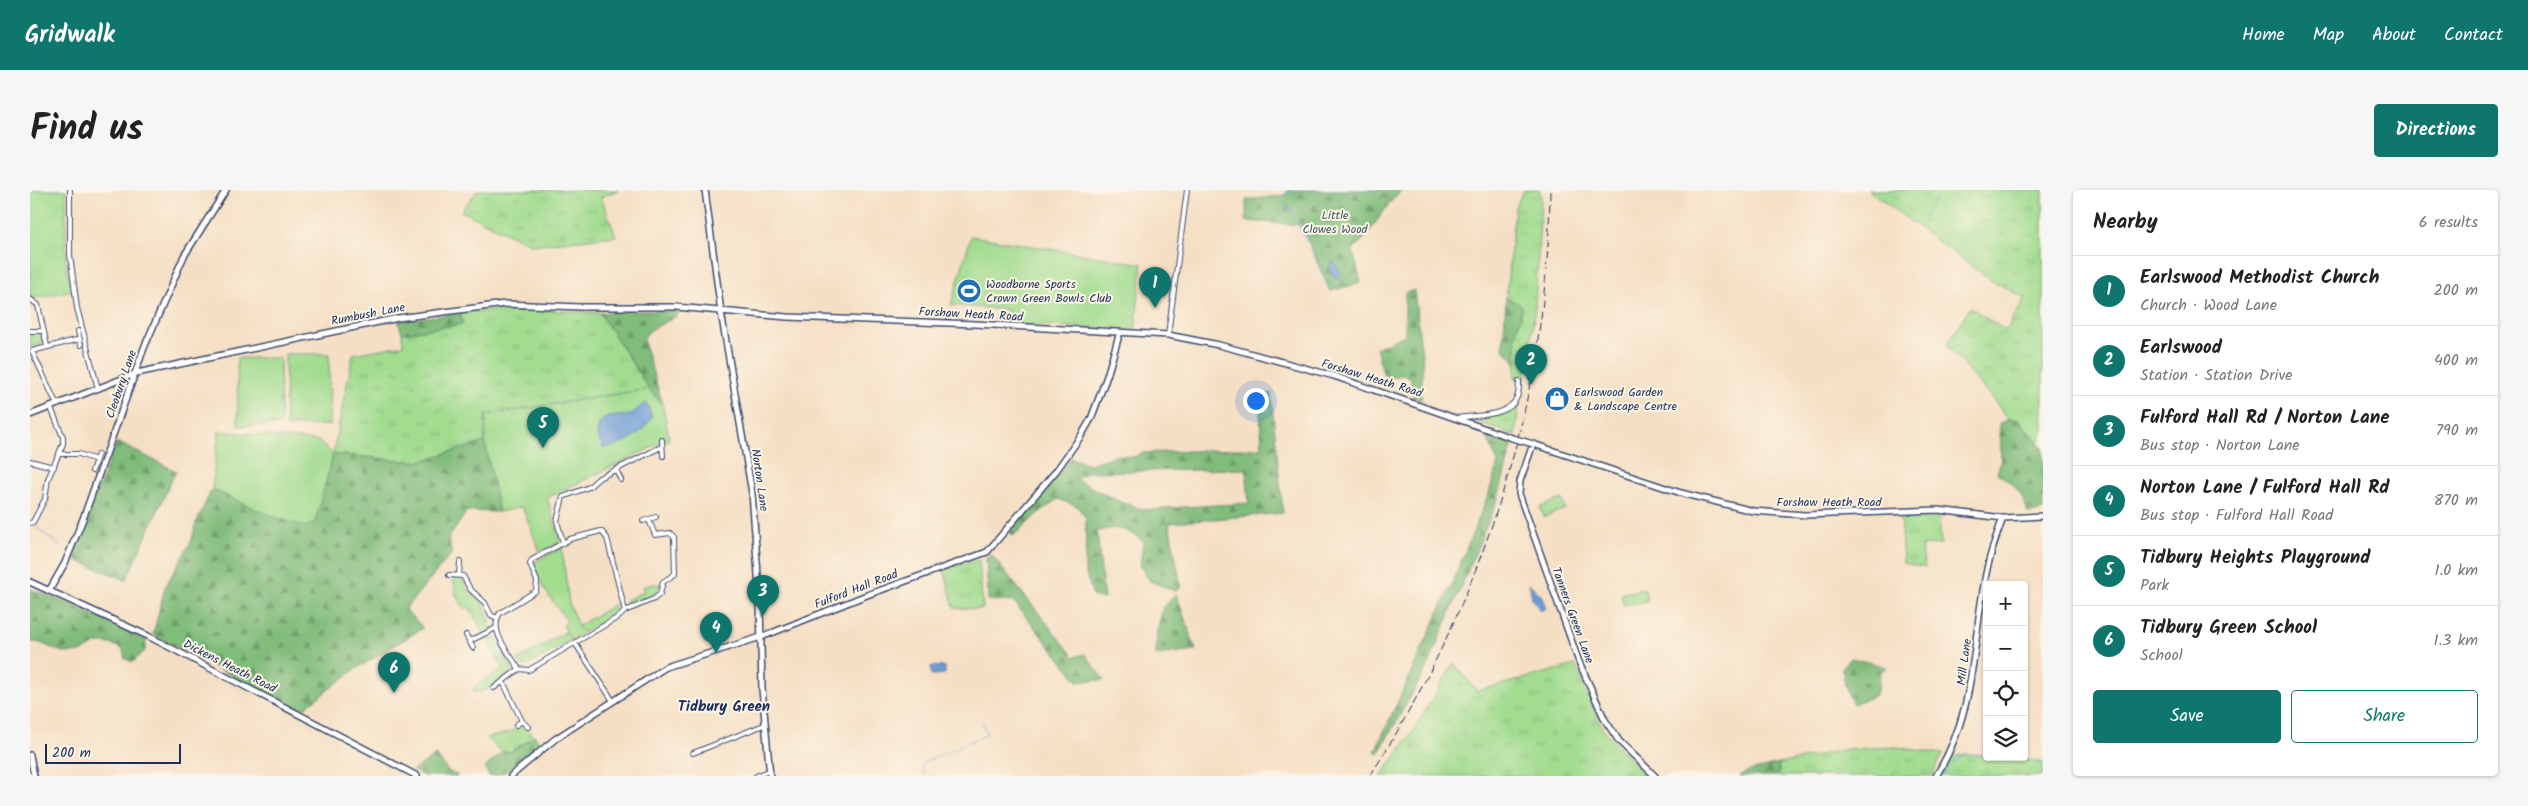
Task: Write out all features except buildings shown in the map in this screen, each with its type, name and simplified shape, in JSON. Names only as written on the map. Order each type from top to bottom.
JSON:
[{"type":"street","points":[[70,190],[70,255],[77,308],[98,389]]},
{"type":"street","name":"Cleobury Lane","points":[[49,591],[65,563],[83,519],[137,373],[144,348],[184,256],[226,190]]},
{"type":"street","name":"Norton Lane","points":[[705,190],[721,312],[752,494],[758,545],[764,725],[770,774]]},
{"type":"street","points":[[1168,335],[1188,190]]},
{"type":"street","points":[[30,299],[38,305],[47,346]]},
{"type":"street","name":"Rumbush Lane","points":[[30,415],[137,373],[398,318],[505,304],[580,307],[676,307],[721,312]]},
{"type":"street","name":"Forshaw Heath Road","points":[[721,312],[1168,335],[1219,345],[1334,376],[1512,438],[1683,494],[1753,511],[1805,515],[1938,510],[2003,518],[2043,516]]},
{"type":"street","points":[[30,331],[43,331]]},
{"type":"street","points":[[78,331],[81,345]]},
{"type":"street","name":"Fulford Hall Road","points":[[510,776],[555,739],[666,667],[761,637],[876,592],[987,552],[1056,470],[1081,436],[1091,419],[1107,376],[1120,332]]},
{"type":"street","points":[[57,405],[31,351],[80,339]]},
{"type":"street","points":[[1457,418],[1499,412],[1510,408],[1517,397],[1519,382]]},
{"type":"street","points":[[32,522],[45,499],[48,479],[60,454],[63,438],[51,408]]},
{"type":"street","points":[[662,440],[663,456]]},
{"type":"street","name":"Tanners Green Lane","points":[[1533,444],[1520,481],[1519,494],[1556,600],[1579,662],[1605,720],[1619,741],[1655,776]]},
{"type":"street","points":[[564,543],[557,521],[563,497],[589,487],[599,478],[661,448]]},
{"type":"street","points":[[60,454],[79,454],[96,460]]},
{"type":"street","points":[[92,471],[98,454]]},
{"type":"street","points":[[30,461],[54,467]]},
{"type":"street","points":[[616,470],[621,480]]},
{"type":"street","points":[[643,521],[656,517]]},
{"type":"street","name":"Mill Lane","points":[[1936,776],[1949,755],[1962,724],[1969,694],[1987,570],[2003,518]]},
{"type":"street","points":[[494,688],[519,669],[529,670],[620,616],[624,610],[646,604],[660,594],[663,582],[675,574],[674,536],[670,533],[655,535],[650,520]]},
{"type":"street","points":[[519,669],[496,628],[497,618],[500,613],[536,591],[537,581],[530,564],[532,560],[564,543],[601,532],[604,534],[624,610]]},
{"type":"street","points":[[460,562],[459,575],[485,604],[491,615],[497,618]]},
{"type":"street","points":[[448,575],[459,575]]},
{"type":"street","name":"Dickens Heath Road","points":[[30,582],[206,666],[416,776]]},
{"type":"street","points":[[470,642],[496,628]]},
{"type":"street","points":[[466,635],[473,648]]},
{"type":"street","points":[[575,643],[613,701]]},
{"type":"street","points":[[503,682],[522,721],[528,727]]},
{"type":"street","points":[[516,725],[522,721]]},
{"type":"street","points":[[693,753],[764,725]]},
{"type":"street","points":[[30,755],[34,776]]},
{"type":"street","points":[[756,776],[770,774]]},
{"type":"green space","points":[[30,190],[66,190],[66,268],[73,290],[38,298],[30,297]]},
{"type":"green space","points":[[478,190],[619,190],[601,197],[616,236],[532,245],[461,211]]},
{"type":"green space","name":"Little Clowes Wood","points":[[1288,190],[1402,190],[1353,250],[1361,283],[1330,291],[1301,225],[1246,221],[1246,200],[1285,195]]},
{"type":"green space","points":[[1524,190],[1540,190],[1541,200],[1535,309],[1525,381],[1515,378],[1514,339],[1521,307],[1506,297],[1515,207]]},
{"type":"green space","points":[[1868,190],[2043,190],[2043,433],[2038,442],[2019,420],[2009,419],[1947,345],[1970,307],[2006,331],[2025,298],[1989,279]]},
{"type":"green space","points":[[971,236],[1142,264],[1135,330],[1007,324],[1008,310],[951,305]]},
{"type":"green space","points":[[1414,290],[1423,364],[1421,400],[1413,397],[1411,377],[1401,375],[1385,379],[1376,348],[1405,335],[1405,293]]},
{"type":"green space","points":[[1506,297],[1522,306],[1521,317],[1515,335],[1517,363],[1503,349]]},
{"type":"green space","points":[[504,308],[600,313],[649,389],[486,415],[485,442],[417,462],[333,454],[353,354],[403,345],[402,333],[462,324],[460,313]]},
{"type":"green space","points":[[678,311],[678,315],[649,331],[643,339],[663,406],[649,389],[600,313]]},
{"type":"green space","points":[[460,313],[463,324],[402,333],[398,321]]},
{"type":"green space","points":[[39,333],[44,338],[44,342],[39,346],[30,347],[30,334]]},
{"type":"green space","points":[[285,354],[329,354],[330,425],[286,426]]},
{"type":"green space","points":[[237,358],[280,358],[281,425],[238,426]]},
{"type":"green space","points":[[649,389],[663,406],[669,439],[547,498],[560,539],[559,543],[540,552],[522,507],[499,512],[485,442],[486,415]]},
{"type":"green space","points":[[1271,393],[1283,513],[1169,523],[1181,587],[1175,591],[1150,581],[1140,567],[1143,541],[1127,531],[1110,529],[1097,532],[1104,599],[1093,596],[1085,571],[1086,518],[1077,506],[1058,499],[1013,536],[1010,532],[1071,458],[1089,464],[1118,455],[1134,457],[1142,453],[1262,448],[1260,409],[1264,395]],"holes":[[[1246,469],[1249,503],[1157,510],[1145,509],[1121,502],[1075,479],[1087,472]]]},
{"type":"green space","points":[[1519,405],[1515,435],[1470,419],[1506,413]]},
{"type":"green space","points":[[2009,419],[2018,420],[2043,448],[2043,510],[2028,514],[2021,494],[1997,473],[2001,455],[1999,424]]},
{"type":"green space","points":[[219,431],[318,441],[333,454],[315,522],[305,527],[262,512],[212,489]]},
{"type":"green space","points":[[1491,434],[1513,443],[1498,498],[1428,666],[1378,754],[1375,751],[1451,586],[1489,493],[1498,463],[1487,437]]},
{"type":"green space","points":[[117,442],[176,471],[126,580],[70,558]]},
{"type":"green space","points":[[485,442],[499,512],[467,511],[448,539],[452,553],[405,609],[423,628],[354,670],[303,709],[295,712],[229,674],[153,635],[165,587],[192,540],[196,523],[212,489],[262,512],[315,522],[333,454],[417,462]]},
{"type":"green space","points":[[1562,499],[1565,509],[1544,517],[1540,507]]},
{"type":"green space","points":[[1939,514],[1941,544],[1921,546],[1925,568],[1903,563],[1900,515]]},
{"type":"green space","points":[[562,548],[569,603],[579,629],[584,632],[571,640],[563,625],[567,621],[541,584],[535,568],[535,562]]},
{"type":"green space","points":[[990,553],[1074,657],[1085,654],[1104,680],[1078,681],[1014,602],[988,600],[986,558]]},
{"type":"green space","points":[[979,560],[983,609],[954,608],[944,569]]},
{"type":"green space","points":[[460,576],[467,590],[481,600],[490,620],[489,626],[513,670],[491,688],[475,693],[473,688],[503,668],[469,607],[465,609],[456,595],[453,577]]},
{"type":"green space","points":[[651,584],[660,584],[655,593],[626,608],[625,600],[643,592],[643,587]]},
{"type":"green space","points":[[30,589],[73,605],[146,640],[145,651],[133,662],[125,659],[123,649],[104,643],[98,643],[85,650],[71,653],[40,643],[30,642]]},
{"type":"green space","points":[[1645,589],[1647,601],[1623,605],[1621,594]]},
{"type":"green space","points":[[1176,594],[1196,650],[1156,655],[1157,632],[1163,607]]},
{"type":"green space","points":[[615,604],[618,613],[584,632],[579,630],[578,626]]},
{"type":"green space","points":[[567,631],[571,640],[527,666],[521,665],[518,660]]},
{"type":"green space","points":[[1851,658],[1887,667],[1880,673],[1878,688],[1874,695],[1853,704],[1847,693],[1842,668]]},
{"type":"green space","points":[[1454,663],[1477,691],[1575,665],[1603,729],[1645,776],[1381,776],[1410,736]]},
{"type":"green space","points":[[520,725],[528,729],[535,736],[510,752],[502,752],[486,738],[511,732]]},
{"type":"green space","points":[[535,736],[542,745],[510,769],[503,773],[489,776],[485,768],[502,752],[510,752]]},
{"type":"green space","points":[[1896,747],[1943,754],[1932,776],[1777,776],[1779,764],[1847,749]]},
{"type":"green space","points":[[1965,754],[1983,755],[1983,761],[2028,760],[2043,763],[2042,776],[1940,776],[1951,758]]},
{"type":"green space","points":[[436,755],[448,771],[458,776],[424,776],[412,771]]},
{"type":"green space","points":[[1779,764],[1777,776],[1740,776],[1746,772]]},
{"type":"water","points":[[1332,262],[1341,274],[1339,279],[1335,278],[1329,269]]},
{"type":"water","points":[[645,403],[648,405],[652,417],[643,429],[625,442],[603,448],[597,434],[599,423],[607,417],[630,415]]},
{"type":"water","points":[[1529,583],[1541,595],[1546,608],[1540,611],[1532,598]]},
{"type":"water","points":[[931,666],[945,667],[945,674],[931,675]]},
{"type":"waterway","points":[[1297,190],[1290,191],[1284,199],[1286,207],[1294,211],[1298,217],[1299,229],[1308,242],[1330,291]]},
{"type":"waterway","points":[[1923,217],[1942,190]]},
{"type":"waterway","points":[[33,525],[60,546]]},
{"type":"waterway","points":[[924,776],[922,763],[987,734],[982,722]]},
{"type":"waterway","points":[[1943,776],[1948,767],[1965,754],[1983,756]]},
{"type":"waterway","points":[[2028,760],[2043,763]]},
{"type":"railway","points":[[1370,776],[1410,709],[1446,640],[1476,569],[1502,496],[1522,421],[1537,345],[1546,268],[1550,190]]},
{"type":"place","name":"Woodborne Sports Crown Green Bowls Club","points":[[969,291]]},
{"type":"place","name":"Earlswood Methodist Church","points":[[1155,308]]},
{"type":"place","name":"Earlswood","points":[[1531,385]]},
{"type":"place","name":"Earlswood Garden & Landscape Centre","points":[[1557,399]]},
{"type":"place","name":"Tidbury Heights Playground","points":[[543,448]]},
{"type":"place","name":"Fulford Hall Rd / Norton Lane","points":[[763,616]]},
{"type":"place","name":"Norton Lane / Fulford Hall Rd","points":[[716,653]]},
{"type":"place","name":"Tidbury Green School","points":[[394,693]]},
{"type":"district","name":"Tidbury Green","points":[[724,706]]}]
